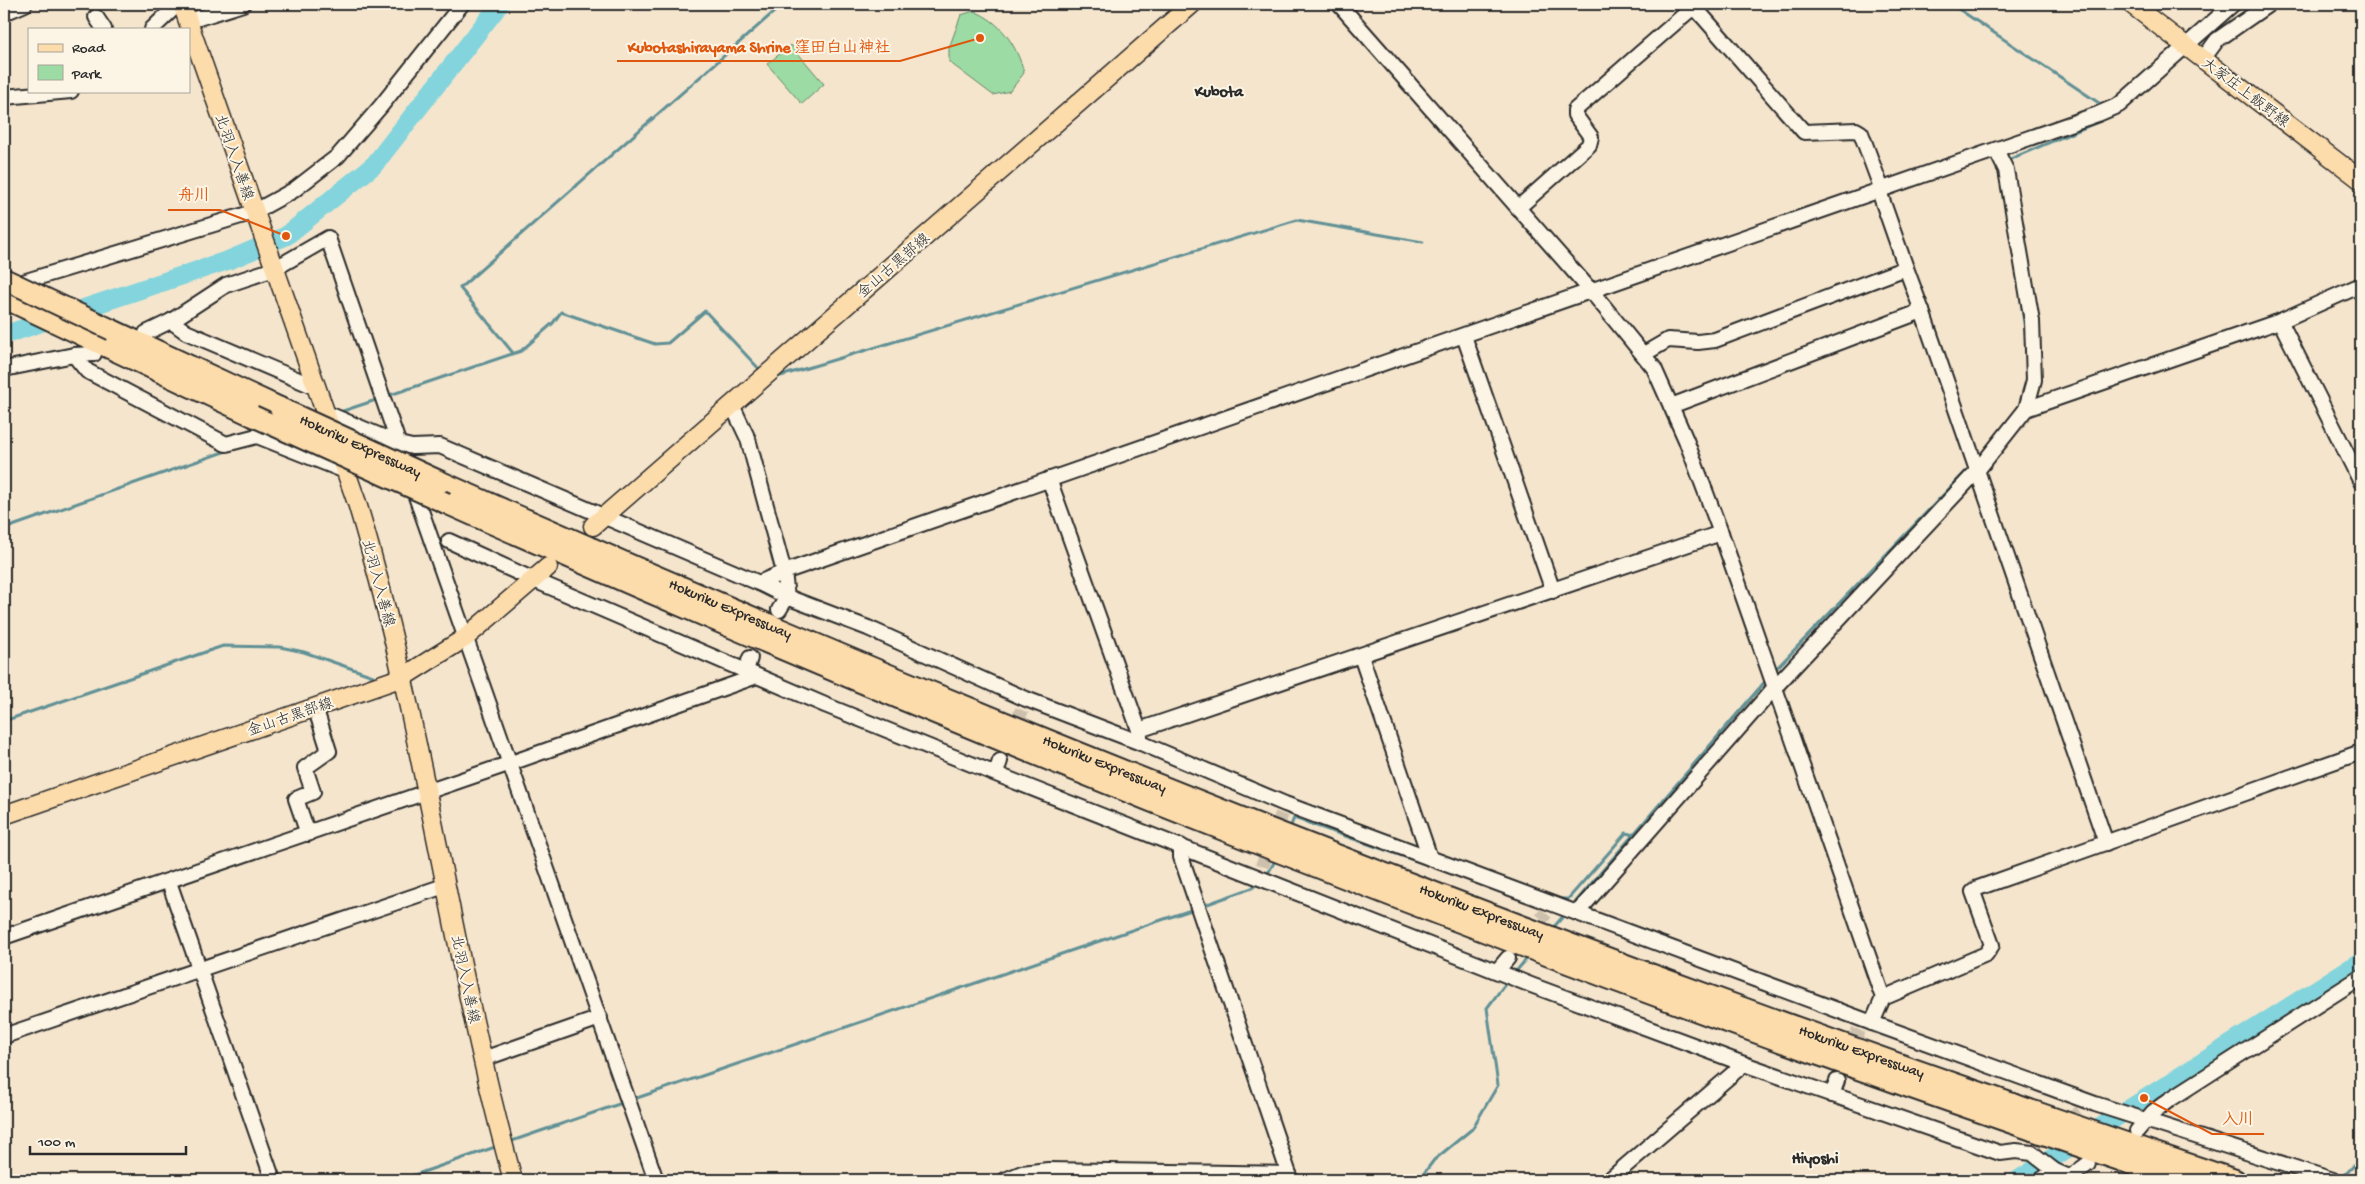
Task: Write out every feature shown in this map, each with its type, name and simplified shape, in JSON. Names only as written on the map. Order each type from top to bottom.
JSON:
[{"type":"highway","name":"Hokuriku Expressway","points":[[4,278],[441,482],[704,598],[999,722],[1277,833],[1522,946]]},
{"type":"highway","name":"Hokuriku Expressway","points":[[4,298],[94,347],[717,622],[1010,746],[1266,848],[1522,946],[1555,949],[1861,1071],[2069,1125],[2235,1180]]},
{"type":"highway","name":"Hokuriku Expressway","points":[[2069,1125],[2093,1158],[2179,1180]]},
{"type":"main road","name":"北羽入入善線","points":[[180,4],[189,21],[372,553],[403,677],[483,1059],[513,1180]]},
{"type":"main road","name":"金山古黒部線","points":[[599,522],[1192,4]]},
{"type":"main road","name":"大家庄上飯野線","points":[[2131,4],[2361,180]]},
{"type":"main road","name":"金山古黒部線","points":[[4,815],[403,677],[466,638],[548,567]]},
{"type":"street","points":[[4,13],[25,4]]},
{"type":"street","points":[[153,28],[180,4]]},
{"type":"street","points":[[189,21],[243,4]]},
{"type":"street","points":[[4,288],[254,212],[294,190],[338,156],[381,106],[462,4]]},
{"type":"street","points":[[1339,4],[1592,292],[1654,368],[1686,440],[1721,533],[1883,998]]},
{"type":"street","points":[[2196,53],[2234,4]]},
{"type":"street","points":[[759,583],[784,572],[1592,292],[2119,105],[2269,4]]},
{"type":"street","points":[[1518,208],[1590,145],[1591,138],[1575,115],[1575,110],[1691,9],[1698,10],[1804,132],[1856,130],[1861,133],[2106,843]]},
{"type":"street","points":[[4,97],[60,92]]},
{"type":"street","points":[[1577,913],[1775,687],[1977,471],[2026,409],[2034,380],[2032,321],[2006,170],[1996,150]]},
{"type":"street","points":[[146,333],[171,321],[226,285],[273,266],[328,238],[656,1180]]},
{"type":"street","points":[[1644,354],[1668,340],[1698,342],[1715,340],[1906,268]]},
{"type":"street","points":[[2026,409],[2280,321],[2361,285]]},
{"type":"street","points":[[1671,406],[1922,311]]},
{"type":"street","points":[[171,321],[186,332],[315,387]]},
{"type":"street","points":[[2280,321],[2361,482]]},
{"type":"street","points":[[1464,336],[1553,591]]},
{"type":"street","points":[[4,369],[74,355],[94,347]]},
{"type":"street","points":[[74,355],[87,371],[226,444],[257,436],[345,471]]},
{"type":"street","points":[[732,405],[748,438],[784,572],[787,597],[779,610]]},
{"type":"street","points":[[324,412],[399,444],[412,447],[440,446],[599,522],[759,583],[787,597],[868,628],[1024,705],[1140,737],[1283,809],[1430,858],[1549,909],[1577,913],[1865,1025],[2095,1104],[2333,1180]]},
{"type":"street","points":[[1049,479],[1140,737]]},
{"type":"street","points":[[1140,737],[1361,656],[1721,533]]},
{"type":"street","points":[[449,541],[534,580],[998,767],[1181,846],[1261,871],[1497,971],[1744,1064],[2000,1153],[2030,1148],[2032,1153],[2055,1171],[2073,1179],[2093,1158]]},
{"type":"street","points":[[1361,656],[1430,858]]},
{"type":"street","points":[[4,937],[511,763],[751,668]]},
{"type":"street","points":[[308,834],[296,799],[314,792],[305,768],[330,751],[315,707]]},
{"type":"street","points":[[1865,1025],[1883,998],[1986,954],[1992,945],[1973,892],[1978,888],[2361,752]]},
{"type":"street","points":[[1005,1180],[1022,1173],[1048,1170],[1290,1177],[1181,857],[1181,846]]},
{"type":"street","points":[[168,882],[273,1180]]},
{"type":"street","points":[[4,1036],[447,885]]},
{"type":"street","points":[[1497,971],[1522,946]]},
{"type":"street","points":[[2138,1131],[2142,1118],[2361,977]]},
{"type":"street","points":[[483,1059],[600,1018]]},
{"type":"street","points":[[1609,1180],[1744,1064]]},
{"type":"street","points":[[1832,1095],[1837,1081]]},
{"type":"street","points":[[2069,1125],[2095,1104]]},
{"type":"street","points":[[2041,1180],[2055,1171]]},
{"type":"green space","points":[[974,11],[1000,28],[1017,53],[1024,73],[1010,91],[993,95],[949,62],[949,48],[961,15]]},
{"type":"green space","points":[[791,45],[824,84],[802,104],[767,64]]},
{"type":"waterway","points":[[4,335],[229,260],[286,236],[374,165],[500,4]]},
{"type":"waterway","points":[[513,353],[460,288],[783,4]]},
{"type":"waterway","points":[[1951,4],[2105,107]]},
{"type":"waterway","points":[[2006,164],[2008,160],[2114,115]]},
{"type":"waterway","points":[[774,378],[1297,220],[1423,242]]},
{"type":"waterway","points":[[2018,277],[2026,338]]},
{"type":"waterway","points":[[387,396],[521,351],[553,323],[561,312],[655,344],[668,343],[705,311],[761,371]]},
{"type":"waterway","points":[[337,413],[379,399]]},
{"type":"waterway","points":[[4,529],[232,449]]},
{"type":"waterway","points":[[1774,671],[1972,465]]},
{"type":"waterway","points":[[2357,485],[2361,501]]},
{"type":"waterway","points":[[4,721],[223,646],[280,647],[304,652],[373,676]]},
{"type":"waterway","points":[[1572,906],[1768,678]]},
{"type":"waterway","points":[[1290,828],[1294,818],[1434,867]]},
{"type":"waterway","points":[[1555,899],[1568,899],[1626,833],[1634,835]]},
{"type":"waterway","points":[[1267,875],[1276,859]]},
{"type":"waterway","points":[[1202,906],[1252,888],[1258,883]]},
{"type":"waterway","points":[[631,1100],[1194,909]]},
{"type":"waterway","points":[[1552,929],[1566,913]]},
{"type":"waterway","points":[[1513,975],[1528,957]]},
{"type":"waterway","points":[[2018,1180],[2361,961]]},
{"type":"waterway","points":[[1419,1180],[1434,1160],[1472,1129],[1498,1085],[1487,1008],[1509,979]]},
{"type":"waterway","points":[[509,1142],[625,1102]]},
{"type":"waterway","points":[[400,1180],[498,1146]]},
{"type":"waterway","points":[[2340,1180],[2361,1158]]},
{"type":"tunnel","points":[[1000,761],[1022,710]]},
{"type":"tunnel","points":[[1262,866],[1282,814]]},
{"type":"tunnel","points":[[1528,935],[1546,913]]},
{"type":"tunnel","points":[[1837,1081],[1859,1030]]},
{"type":"tunnel","points":[[2034,1144],[2082,1111]]},
{"type":"place","name":"Kubotashirayama Shrine 窪田白山神社","points":[[980,38]]},
{"type":"place","name":"舟川","points":[[286,236]]},
{"type":"place","name":"入川","points":[[2144,1098]]},
{"type":"district","name":"Kubota","points":[[1219,90]]},
{"type":"district","name":"Hiyoshi","points":[[1815,1157]]}]
